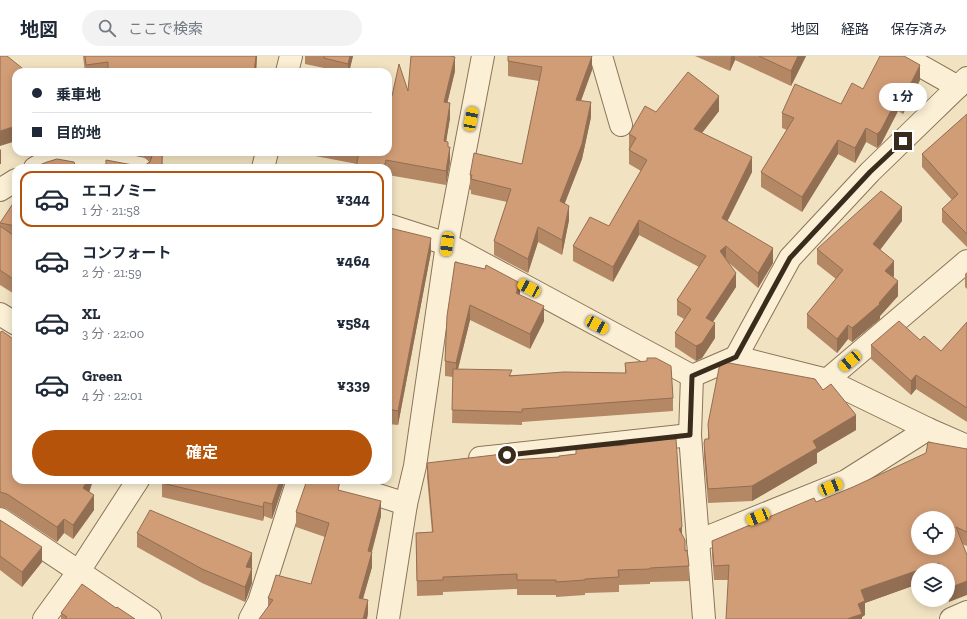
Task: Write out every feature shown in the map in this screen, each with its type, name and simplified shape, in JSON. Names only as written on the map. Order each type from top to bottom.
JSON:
[{"type":"street","points":[[288,68],[291,56]]},
{"type":"street","points":[[388,619],[406,504],[423,465],[447,244],[483,56]]},
{"type":"street","points":[[601,56],[621,126]]},
{"type":"street","points":[[736,357],[790,258],[870,172],[962,83],[903,56]]},
{"type":"street","points":[[42,164],[76,156],[119,164]]},
{"type":"street","points":[[0,190],[12,182]]},
{"type":"street","points":[[392,226],[447,244],[692,376]]},
{"type":"street","points":[[827,380],[967,261]]},
{"type":"street","points":[[0,314],[12,322]]},
{"type":"street","points":[[692,376],[736,357],[827,380],[928,429],[967,446]]},
{"type":"street","points":[[692,376],[690,435],[704,619]]},
{"type":"street","points":[[698,541],[846,481],[928,429]]},
{"type":"street","points":[[462,460],[690,435]]},
{"type":"street","points":[[44,619],[79,571],[135,484]]},
{"type":"street","points":[[250,619],[259,602],[297,484]]},
{"type":"street","points":[[344,484],[406,504]]},
{"type":"street","points":[[0,519],[150,619]]},
{"type":"street","points":[[951,619],[967,612]]},
{"type":"building","points":[[0,56],[7,56],[22,68],[12,68],[12,127],[0,131]]},
{"type":"building","points":[[85,56],[256,56],[254,68],[108,68],[108,62],[86,65]]},
{"type":"building","points":[[324,56],[350,56],[348,64],[324,58]]},
{"type":"building","points":[[411,56],[455,57],[444,102],[450,103],[444,141],[448,142],[448,147],[450,147],[446,171],[386,160],[385,164],[357,164],[358,156],[392,156],[392,96],[399,64],[408,91]]},
{"type":"building","points":[[508,56],[592,56],[576,100],[591,102],[582,144],[560,201],[569,206],[562,240],[538,227],[528,259],[494,241],[511,189],[471,179],[472,175],[470,175],[474,153],[522,164],[542,67],[508,61]]},
{"type":"building","points":[[759,56],[798,56],[791,71]]},
{"type":"building","points":[[880,56],[904,56],[920,65],[903,99],[898,97],[881,130],[877,134],[866,128],[855,148],[838,140],[802,197],[761,172],[794,118],[782,113],[795,84],[841,104],[852,83],[863,89]]},
{"type":"building","points":[[688,72],[719,96],[694,129],[752,157],[722,218],[773,248],[758,273],[726,246],[720,251],[736,273],[706,318],[715,323],[702,343],[696,346],[675,333],[691,309],[677,300],[706,256],[639,220],[613,267],[573,246],[590,217],[609,226],[647,160],[629,150],[636,138],[629,134],[645,106],[656,112]]},
{"type":"building","points":[[967,114],[967,234],[942,209],[958,194],[922,154]]},
{"type":"building","points":[[152,156],[162,156],[162,164],[147,164],[150,162]]},
{"type":"building","points":[[57,159],[74,162],[75,164],[42,164]]},
{"type":"building","points":[[106,160],[127,164],[106,164]]},
{"type":"building","points":[[881,191],[902,207],[873,244],[894,261],[885,271],[898,281],[879,303],[880,304],[852,328],[848,325],[837,339],[807,314],[843,270],[817,249]]},
{"type":"building","points":[[12,205],[12,225],[0,223]]},
{"type":"building","points":[[0,226],[12,234],[12,278],[0,270]]},
{"type":"building","points":[[392,228],[431,238],[398,411],[392,410]]},
{"type":"building","points":[[455,262],[485,269],[486,265],[520,283],[516,293],[544,306],[530,334],[470,305],[456,363],[445,361],[447,316]]},
{"type":"building","points":[[899,321],[920,340],[924,336],[941,351],[967,322],[967,408],[916,375],[911,381],[871,345]]},
{"type":"building","points":[[2,331],[12,338],[12,484],[86,484],[83,488],[94,495],[73,525],[64,519],[57,527],[7,494],[0,492]]},
{"type":"building","points":[[647,358],[656,358],[671,366],[673,398],[522,409],[522,412],[452,410],[453,369],[512,370],[509,376],[564,372],[626,373],[625,363],[647,361]]},
{"type":"building","points":[[724,362],[815,379],[823,390],[831,384],[856,415],[813,441],[817,448],[752,486],[708,489],[704,443],[705,439],[709,439],[708,424],[720,363]]},
{"type":"building","points":[[676,439],[682,527],[679,529],[685,540],[685,551],[687,550],[689,566],[618,570],[619,577],[556,582],[556,580],[517,580],[517,574],[443,577],[443,580],[417,581],[416,533],[433,532],[427,463],[511,453],[511,460],[559,457],[576,454],[576,448],[626,445],[626,441]]},
{"type":"building","points":[[928,442],[967,449],[967,532],[956,527],[967,555],[967,581],[955,586],[955,563],[911,563],[911,573],[861,590],[865,601],[858,604],[862,614],[847,619],[726,619],[729,565],[714,566],[712,541],[814,498],[816,502],[853,487],[926,453]]},
{"type":"building","points":[[166,484],[279,484],[272,504],[264,502],[263,507]]},
{"type":"building","points":[[306,484],[339,484],[338,490],[381,501],[368,551],[372,552],[359,598],[368,600],[363,619],[259,619],[273,600],[268,598],[276,575],[311,584],[329,523],[296,512]]},
{"type":"building","points":[[150,510],[252,553],[246,567],[252,568],[245,587],[202,569],[137,533]]},
{"type":"building","points":[[0,520],[42,547],[22,572],[0,556]]},
{"type":"building","points":[[82,584],[116,608],[117,607],[135,619],[65,619],[67,617],[61,613]]},
{"type":"route","points":[[507,455],[690,435],[692,376],[736,357],[790,258],[870,172],[903,141]]}]
